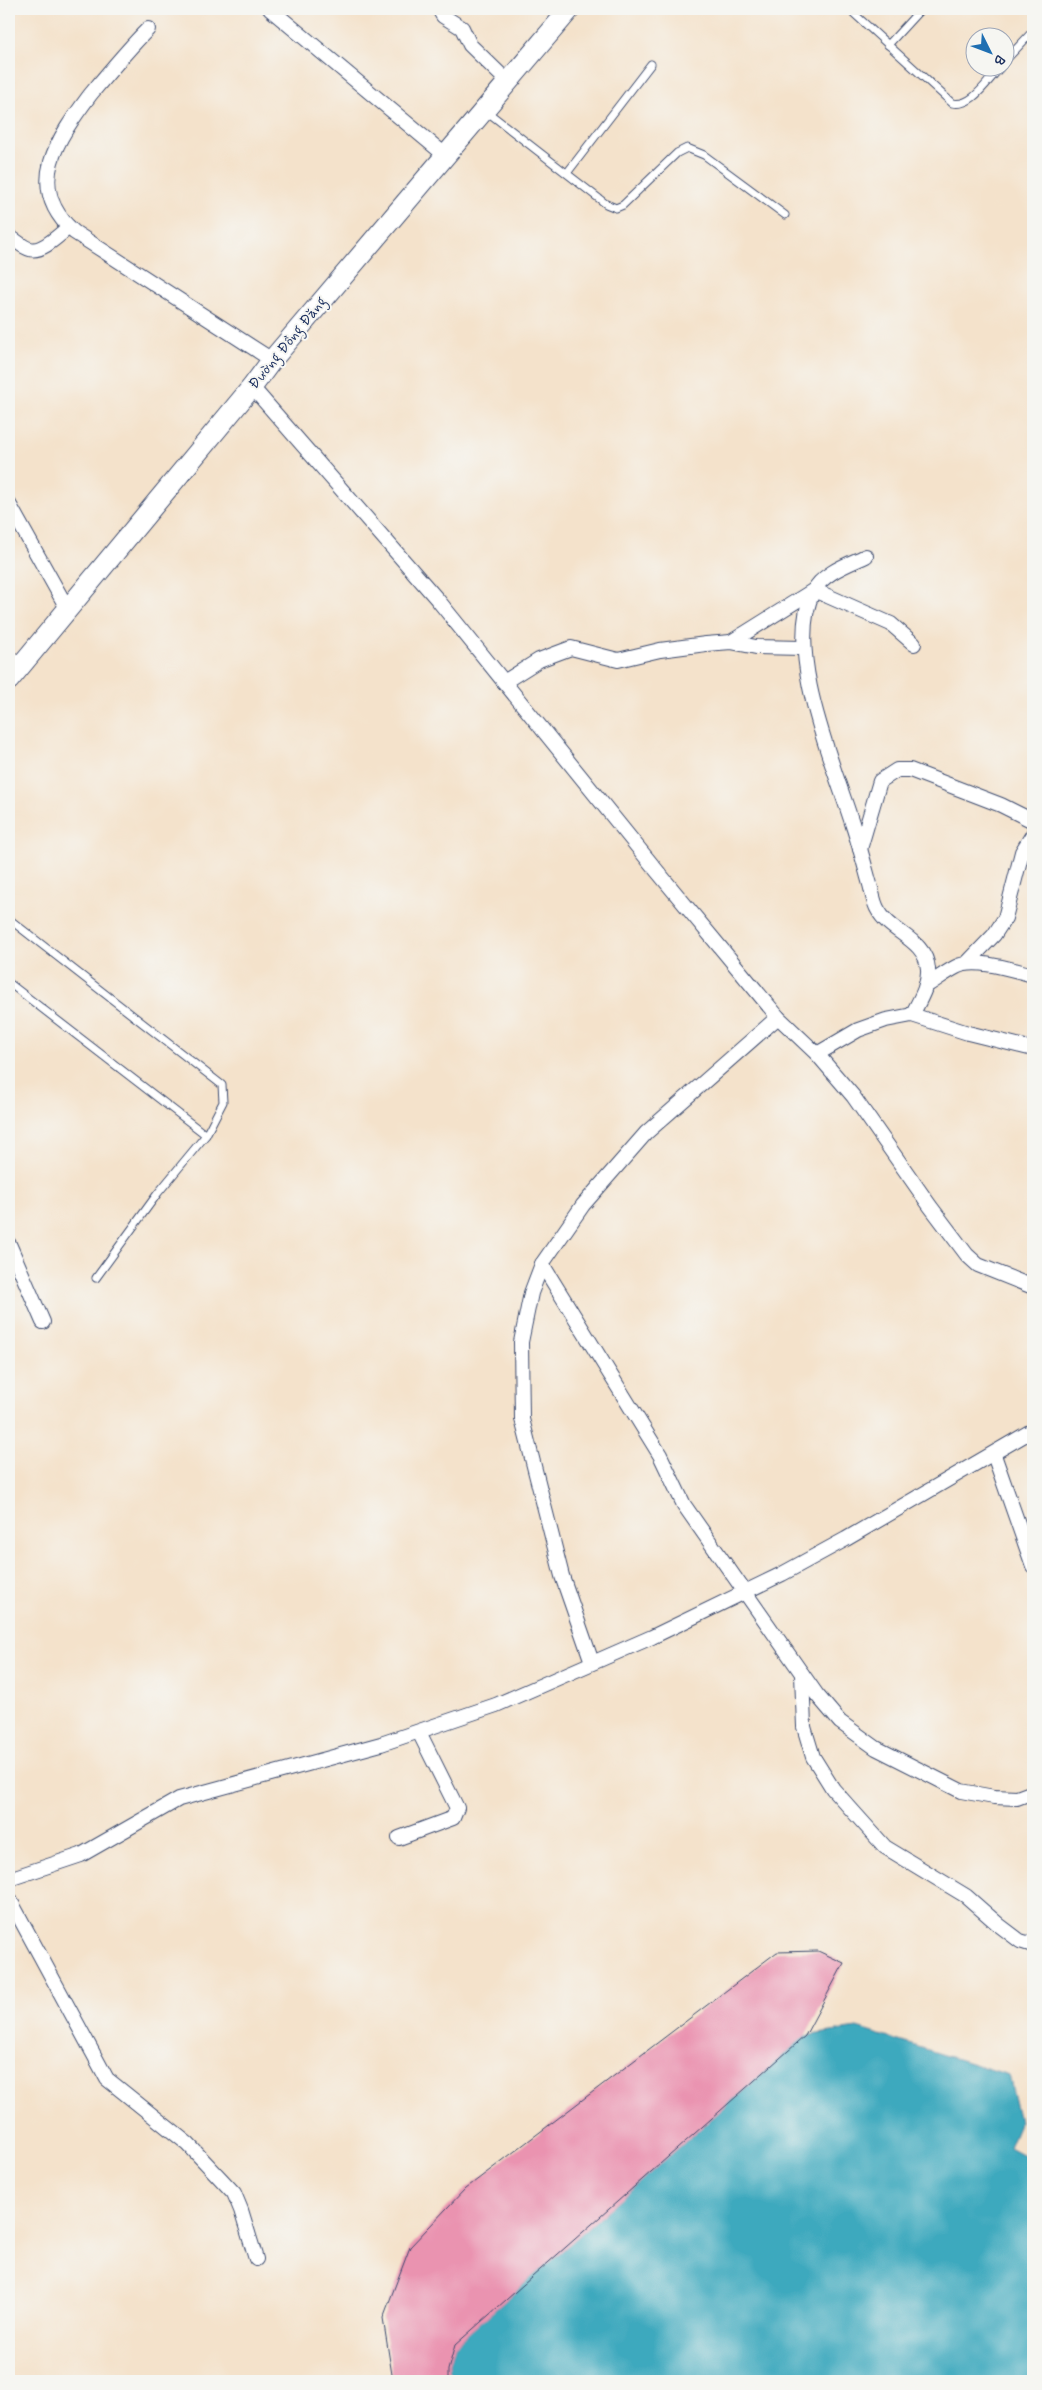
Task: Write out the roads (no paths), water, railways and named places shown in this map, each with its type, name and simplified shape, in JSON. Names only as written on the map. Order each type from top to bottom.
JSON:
[{"type":"main road","name":"Đường Đồng Đăng","points":[[9,680],[252,388],[272,360],[570,9]]},
{"type":"street","points":[[270,9],[445,155]]},
{"type":"street","points":[[439,9],[444,16],[462,28],[470,45],[507,81]]},
{"type":"street","points":[[148,29],[122,55],[58,140],[50,160],[49,186],[54,207],[61,220],[69,227],[272,360]]},
{"type":"street","points":[[13,239],[35,250],[41,248],[69,227]]},
{"type":"street","points":[[252,388],[437,599],[778,1017],[817,1054],[853,1096],[930,1206],[967,1255],[978,1265],[1033,1287]]},
{"type":"street","points":[[9,504],[67,608]]},
{"type":"street","points":[[731,642],[814,590],[835,571],[866,556]]},
{"type":"street","points":[[814,590],[891,624],[914,644]]},
{"type":"street","points":[[814,590],[806,613],[803,648],[828,755],[860,850],[877,909],[887,921],[916,944],[924,955],[928,969],[926,986],[912,1015]]},
{"type":"street","points":[[504,682],[539,660],[571,648],[618,660],[660,650],[731,642],[756,647],[803,648]]},
{"type":"street","points":[[860,850],[880,781],[897,770],[910,770],[1001,805],[1033,821]]},
{"type":"street","points":[[966,963],[994,935],[1005,918],[1022,852],[1033,834]]},
{"type":"street","points":[[926,986],[957,966],[966,963],[996,966],[1033,975]]},
{"type":"street","points":[[817,1054],[858,1030],[886,1020],[912,1015],[968,1033],[1033,1049]]},
{"type":"street","points":[[592,1662],[562,1576],[522,1419],[521,1342],[531,1293],[542,1264],[583,1205],[646,1133],[778,1017]]},
{"type":"street","points":[[9,1244],[43,1322]]},
{"type":"street","points":[[542,1264],[660,1455],[684,1505],[802,1673],[840,1722],[876,1748],[961,1791],[1009,1798],[1033,1792]]},
{"type":"street","points":[[9,1879],[81,1855],[179,1798],[300,1767],[419,1732],[496,1705],[652,1637],[746,1592],[846,1539],[994,1455],[1033,1430]]},
{"type":"street","points":[[994,1455],[1033,1566]]},
{"type":"street","points":[[802,1673],[804,1727],[813,1756],[833,1789],[885,1847],[966,1896],[999,1925],[1020,1940],[1033,1945]]},
{"type":"street","points":[[399,1838],[453,1818],[457,1808],[419,1732]]},
{"type":"street","points":[[9,1898],[107,2079],[188,2144],[234,2193],[256,2259]]},
{"type":"lane","points":[[849,9],[952,103],[960,105],[968,102],[991,78]]},
{"type":"lane","points":[[888,44],[921,9]]},
{"type":"lane","points":[[1014,51],[1033,31]]},
{"type":"lane","points":[[567,173],[650,64]]},
{"type":"lane","points":[[484,109],[606,204],[616,208],[623,204],[677,154],[687,148],[704,155],[785,215]]},
{"type":"lane","points":[[9,919],[222,1085],[223,1102],[206,1135],[158,1193],[96,1278]]},
{"type":"lane","points":[[9,983],[206,1135]]},
{"type":"water","points":[[857,2028],[1009,2075],[1020,2121],[1009,2147],[1033,2160],[1033,2381],[458,2381],[448,2370],[455,2345],[805,2036]]}]
